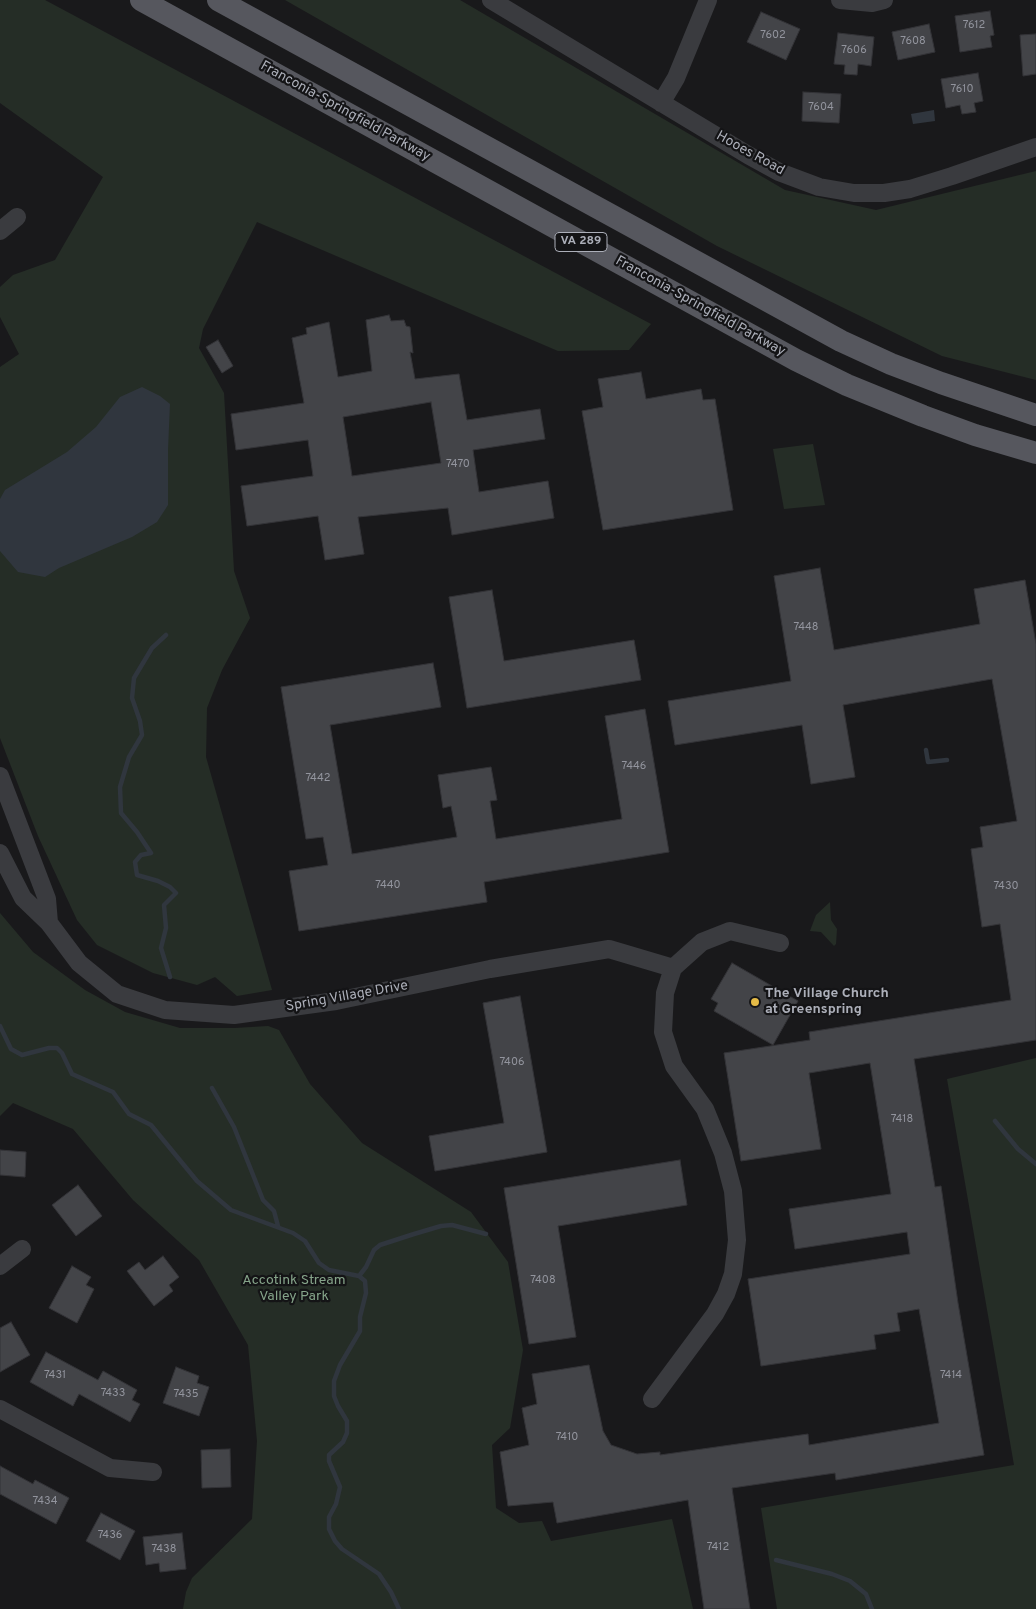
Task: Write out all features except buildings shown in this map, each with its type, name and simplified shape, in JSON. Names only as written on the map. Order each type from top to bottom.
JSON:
[{"type":"main road","name":"Franconia-Springfield Parkway","points":[[141,0],[796,360],[847,385],[923,416],[1036,453]]},
{"type":"main road","name":"VA 289","points":[[218,0],[841,341],[941,384],[1036,415]]},
{"type":"street","name":"Hooes Road","points":[[491,0],[748,155],[780,172],[819,187],[854,193],[884,193],[952,176],[1036,147]]},
{"type":"street","points":[[661,104],[676,78],[708,0]]},
{"type":"street","points":[[840,0],[872,3],[884,0]]},
{"type":"street","points":[[0,231],[17,217]]},
{"type":"street","points":[[0,776],[47,899],[49,924]]},
{"type":"street","name":"Spring Village Drive","points":[[0,853],[23,898],[49,924],[79,963],[118,994],[164,1010],[234,1016],[336,1001],[490,969],[609,949],[673,968]]},
{"type":"street","points":[[652,1399],[715,1314],[726,1294],[733,1274],[737,1240],[733,1191],[723,1153],[705,1109],[674,1066],[663,1032],[665,993],[673,968],[702,942],[730,931],[780,942]]},
{"type":"street","points":[[0,1266],[22,1249]]},
{"type":"street","points":[[0,1408],[110,1468],[153,1472]]},
{"type":"green space","points":[[0,0],[45,0],[651,324],[629,350],[558,351],[257,222],[203,329],[199,348],[224,393],[234,571],[250,618],[222,670],[207,708],[206,757],[272,990],[237,996],[215,977],[197,985],[153,973],[97,945],[77,920],[38,836],[0,738],[0,367],[19,354],[0,317],[0,287],[13,275],[55,260],[103,177],[0,103]]},
{"type":"green space","points":[[285,0],[460,0],[785,190],[876,210],[1036,171],[1036,380],[942,356],[717,246]]},
{"type":"green space","points":[[813,444],[825,505],[784,509],[773,449]]},
{"type":"green space","points":[[830,902],[831,920],[837,929],[836,944],[834,946],[821,932],[810,931],[816,915]]},
{"type":"green space","name":"Accotink Stream Valley Park","points":[[0,913],[33,952],[85,990],[125,1012],[180,1028],[268,1026],[279,1030],[310,1084],[362,1143],[471,1212],[508,1262],[523,1350],[510,1428],[492,1445],[496,1508],[519,1523],[542,1521],[551,1541],[672,1519],[693,1609],[183,1609],[186,1592],[192,1578],[252,1519],[257,1441],[248,1345],[199,1260],[133,1200],[73,1129],[13,1103],[0,1116]]},
{"type":"green space","points":[[1036,1058],[1036,1609],[777,1609],[761,1508],[1014,1465],[947,1079]]},
{"type":"shaded area","points":[[934,110],[935,121],[913,124],[911,114]]},
{"type":"shaded area","points":[[142,387],[160,396],[170,404],[168,505],[157,522],[132,537],[59,568],[45,577],[18,572],[0,551],[0,499],[5,490],[67,452],[96,427],[120,397]]},
{"type":"waterway","points":[[166,635],[152,648],[134,678],[132,698],[140,721],[142,735],[129,757],[120,787],[121,813],[151,853],[141,855],[135,862],[137,875],[158,881],[170,887],[176,893],[164,905],[166,928],[161,948],[170,977]]},
{"type":"waterway","points":[[926,750],[928,762],[947,760]]},
{"type":"waterway","points":[[0,1026],[11,1049],[22,1055],[49,1048],[57,1048],[62,1053],[72,1074],[113,1092],[129,1114],[151,1125],[197,1181],[231,1210],[293,1233],[305,1241],[319,1263],[329,1270],[359,1276],[365,1281],[366,1293],[360,1317],[360,1331],[340,1365],[334,1381],[334,1396],[347,1421],[347,1433],[343,1442],[329,1455],[329,1461],[340,1487],[336,1504],[329,1517],[329,1529],[335,1541],[342,1549],[379,1574],[399,1609]]},
{"type":"waterway","points":[[212,1088],[234,1127],[263,1200],[274,1211],[278,1226]]},
{"type":"waterway","points":[[995,1121],[1018,1149],[1036,1164]]},
{"type":"waterway","points":[[359,1276],[366,1267],[374,1250],[380,1245],[441,1226],[452,1225],[486,1234]]},
{"type":"waterway","points":[[776,1560],[832,1574],[850,1581],[866,1594],[872,1609]]},
{"type":"place","name":"The Village Church at Greenspring","points":[[755,1002]]}]
